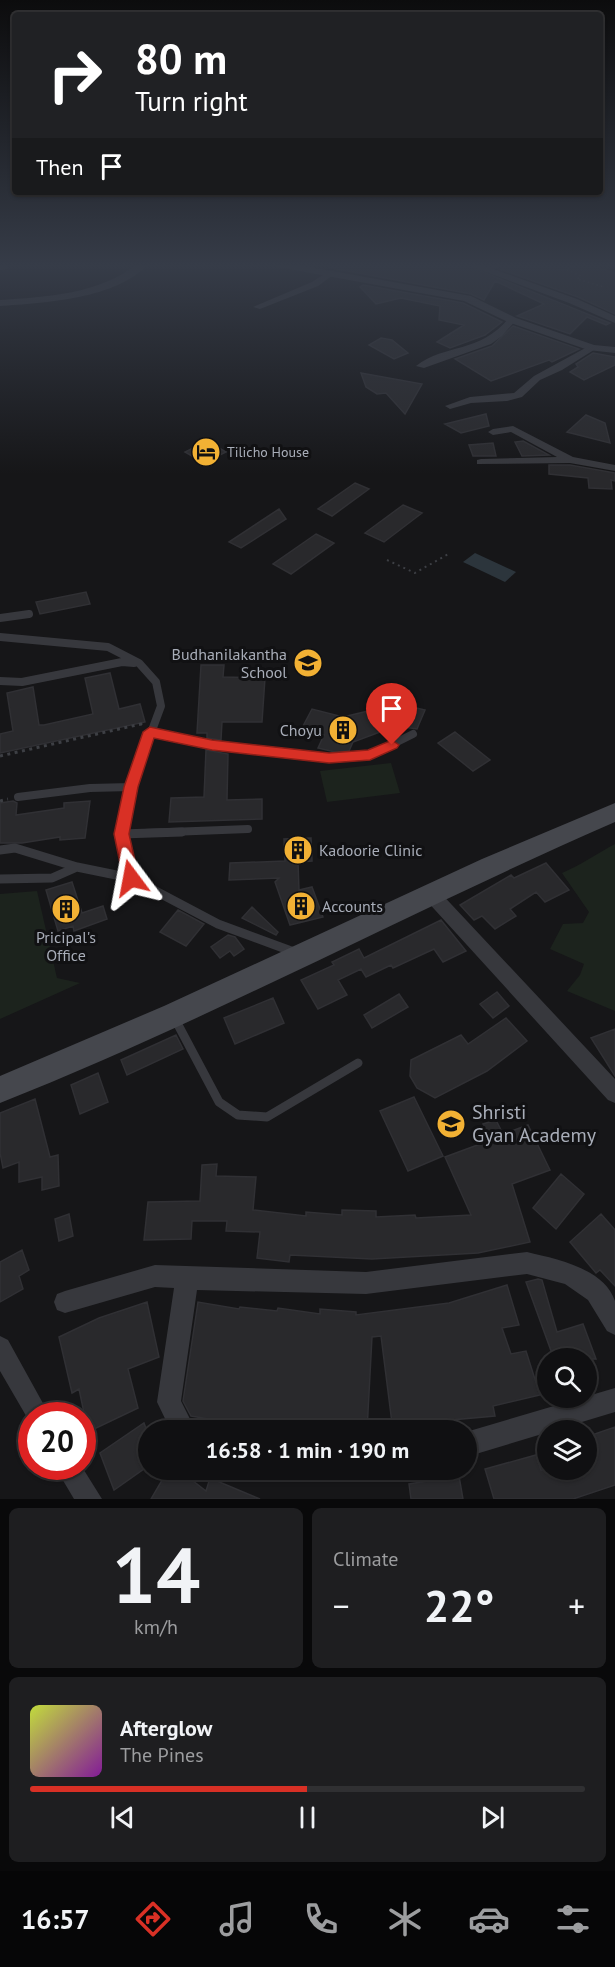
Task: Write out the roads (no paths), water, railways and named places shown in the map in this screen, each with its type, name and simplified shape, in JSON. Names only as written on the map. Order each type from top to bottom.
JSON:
[{"type":"main road","points":[[0,1090],[173,1015],[490,866],[615,812]]},
{"type":"street","points":[[421,366],[487,344],[501,334]]},
{"type":"street","points":[[552,334],[592,348],[615,350]]},
{"type":"street","points":[[450,406],[470,400],[507,398],[518,395],[537,378],[592,348]]},
{"type":"street","points":[[493,432],[513,429],[570,460]]},
{"type":"street","points":[[481,462],[570,460],[615,468]]},
{"type":"street","points":[[431,894],[615,1093]]},
{"type":"street","points":[[65,1302],[155,1276],[366,1283],[527,1263],[570,1274],[597,1292],[615,1323]]},
{"type":"street","points":[[178,1420],[169,1402],[187,1278]]},
{"type":"street","points":[[0,1348],[30,1402]]},
{"type":"street","points":[[477,1442],[615,1400]]},
{"type":"street","points":[[77,1480],[89,1499]]},
{"type":"lane","points":[[0,618],[29,614]]},
{"type":"lane","points":[[0,637],[108,646],[139,663],[156,682],[161,706],[131,787],[121,834],[131,878]]},
{"type":"lane","points":[[0,681],[22,682],[122,662],[139,663]]},
{"type":"lane","points":[[149,734],[212,745],[329,758],[370,755],[413,734]]},
{"type":"lane","points":[[18,797],[90,788],[131,787]]},
{"type":"lane","points":[[121,834],[248,829]]},
{"type":"lane","points":[[0,850],[15,848],[77,867],[131,878],[218,924],[301,954]]},
{"type":"lane","points":[[0,879],[52,878],[77,867]]},
{"type":"lane","points":[[173,1015],[219,1102],[238,1115],[267,1117],[358,1063]]},
{"type":"place","name":"Tilicho House","points":[[206,452]]},
{"type":"place","name":"Budhanilakantha School","points":[[308,663]]},
{"type":"place","name":"Choyu","points":[[343,730]]},
{"type":"place","name":"Kadoorie Clinic","points":[[298,850]]},
{"type":"place","name":"Accounts","points":[[301,906]]},
{"type":"place","name":"Pricipal's Office","points":[[66,909]]},
{"type":"place","name":"Shristi Gyan Academy","points":[[451,1124]]}]
